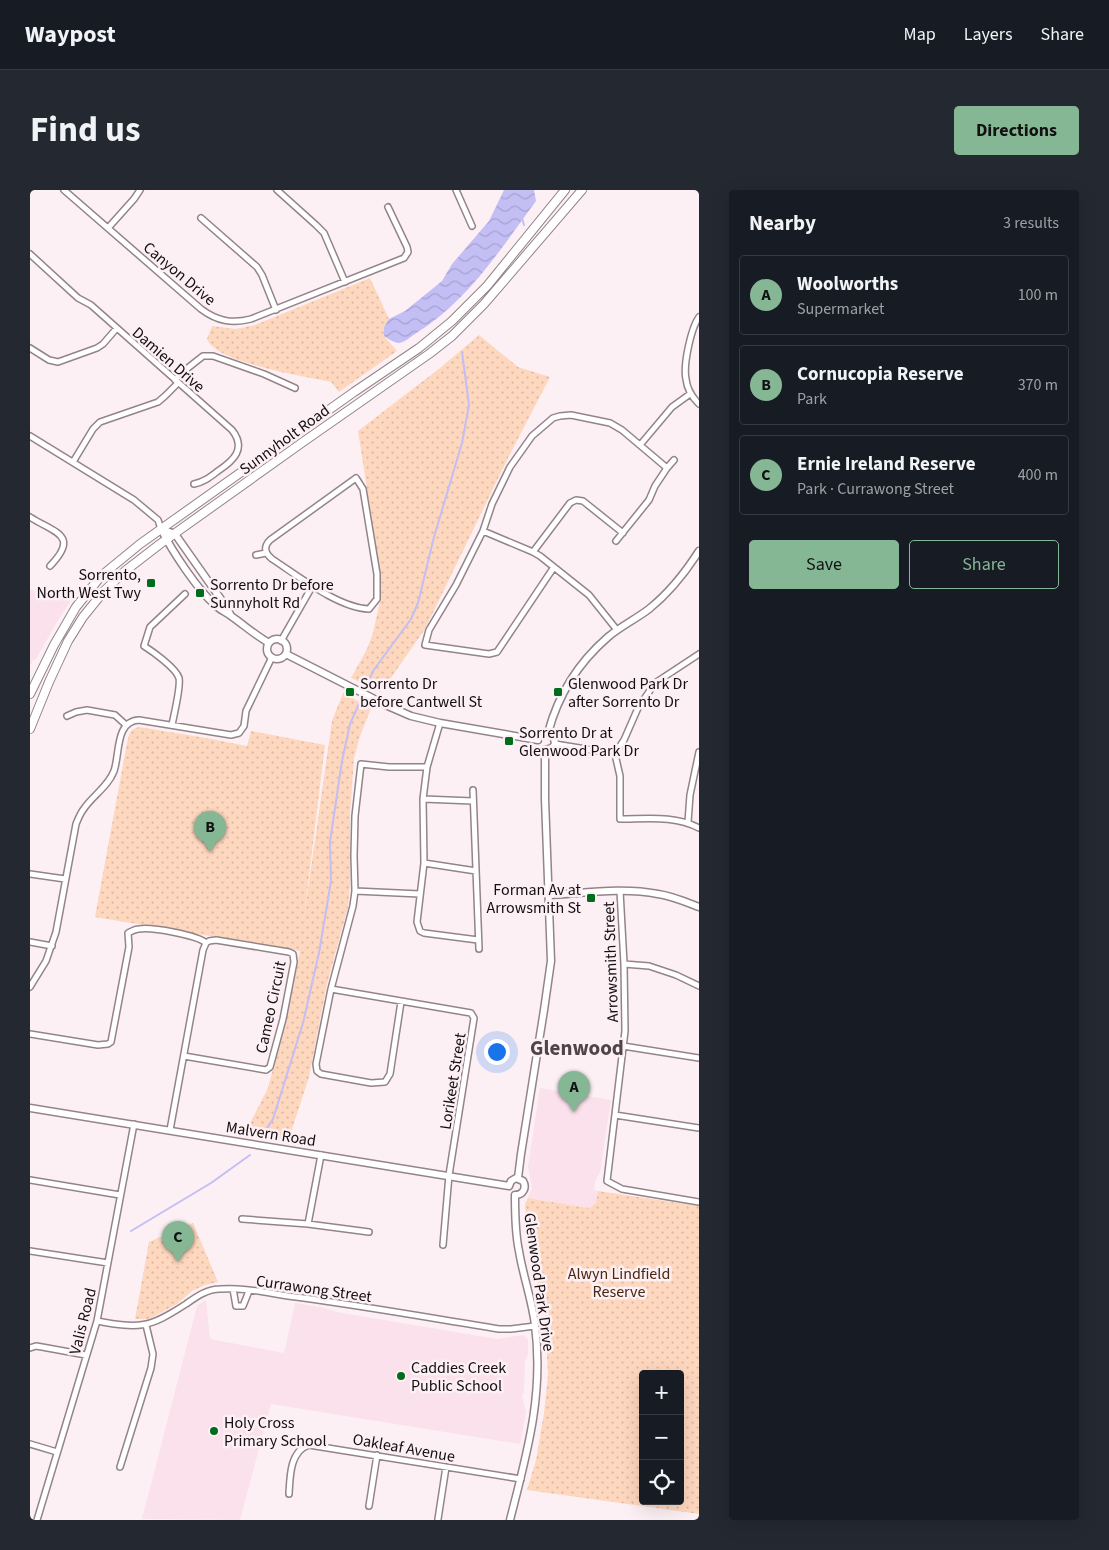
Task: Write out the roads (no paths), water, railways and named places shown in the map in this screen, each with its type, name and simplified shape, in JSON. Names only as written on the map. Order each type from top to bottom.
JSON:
[{"type":"main road","name":"Sunnyholt Road","points":[[30,694],[54,645],[85,595],[101,576],[133,549],[419,348],[452,321],[487,286],[565,190]]},
{"type":"main road","name":"Sunnyholt Road","points":[[30,729],[68,642],[83,617],[104,591],[125,571],[166,540],[452,336],[484,304],[582,190]]},
{"type":"street","name":"Canyon Drive","points":[[64,190],[209,315],[227,321],[241,322],[251,320],[410,256],[388,207]]},
{"type":"street","points":[[108,228],[140,190]]},
{"type":"street","points":[[276,190],[324,234],[345,282]]},
{"type":"street","points":[[456,190],[472,226]]},
{"type":"street","points":[[201,218],[257,267],[276,310]]},
{"type":"street","name":"Damien Drive","points":[[30,254],[78,298],[91,305],[236,435],[238,444],[235,457],[230,463],[203,482],[194,484]]},
{"type":"street","points":[[699,317],[692,330],[685,370],[686,383],[690,394],[699,404]]},
{"type":"street","points":[[30,348],[49,360],[58,362],[97,348],[104,344],[116,329]]},
{"type":"street","points":[[73,462],[93,428],[100,422],[158,402],[166,396],[184,371],[203,356],[213,356],[264,374],[295,388]]},
{"type":"street","points":[[640,445],[672,407],[690,394]]},
{"type":"street","points":[[554,567],[497,652],[489,654],[425,646],[429,630],[454,589],[484,531],[492,504],[510,467],[532,436],[553,418],[571,415],[606,421],[620,428],[667,468]]},
{"type":"street","points":[[30,444],[32,437],[140,505],[158,520],[166,540],[206,597],[220,610],[230,614],[250,631],[269,643]]},
{"type":"street","points":[[616,541],[650,500],[655,486],[674,460]]},
{"type":"street","points":[[356,478],[363,489],[377,574],[377,599],[368,609],[356,608],[345,604],[272,559],[266,553],[266,545],[270,540],[356,478]]},
{"type":"street","points":[[533,552],[570,503],[576,500],[583,501],[623,532]]},
{"type":"street","points":[[30,516],[64,540],[62,550],[50,566]]},
{"type":"street","points":[[161,529],[175,534],[230,614]]},
{"type":"street","points":[[484,531],[533,552],[554,567],[594,599],[617,630]]},
{"type":"street","points":[[548,733],[554,713],[574,675],[591,653],[617,630],[664,596],[699,551]]},
{"type":"street","points":[[256,556],[266,553]]},
{"type":"street","points":[[281,641],[313,585]]},
{"type":"street","points":[[172,725],[179,682],[178,675],[156,654],[144,646],[150,627],[185,594]]},
{"type":"street","points":[[275,639],[281,641],[286,647],[286,654],[278,658],[272,657],[267,650],[269,643],[275,639]]},
{"type":"street","points":[[286,654],[395,710],[417,718],[538,740]]},
{"type":"street","points":[[555,744],[604,752],[614,750],[624,740],[638,708],[655,684],[699,654]]},
{"type":"street","points":[[30,988],[46,961],[56,932],[76,824],[83,810],[112,776],[116,765],[121,734],[126,725],[131,721],[139,720],[231,735],[239,733],[244,726],[246,711],[272,657]]},
{"type":"street","points":[[67,716],[87,710],[115,715],[126,725]]},
{"type":"street","points":[[440,723],[427,766],[423,798],[424,863],[417,922],[420,931],[428,934],[478,940]]},
{"type":"street","points":[[538,740],[543,734],[548,733]]},
{"type":"street","points":[[548,733],[554,738],[555,744]]},
{"type":"street","points":[[538,740],[540,746],[545,750]]},
{"type":"street","points":[[545,750],[552,748],[555,744]]},
{"type":"street","points":[[518,1178],[550,970],[549,894],[544,791],[545,750]]},
{"type":"street","points":[[614,750],[620,776],[620,819],[663,819],[688,822],[699,828]]},
{"type":"street","points":[[688,822],[690,795],[699,752]]},
{"type":"street","points":[[401,1002],[390,1074],[385,1082],[372,1083],[321,1074],[317,1071],[316,1064],[331,989],[353,906],[355,891],[354,816],[361,764],[389,767],[427,766]]},
{"type":"street","points":[[473,790],[479,949]]},
{"type":"street","points":[[423,798],[473,801]]},
{"type":"street","points":[[424,863],[476,871]]},
{"type":"street","points":[[30,874],[65,880]]},
{"type":"street","points":[[355,891],[420,894]]},
{"type":"street","points":[[549,894],[620,891],[660,894],[699,907]]},
{"type":"street","name":"Arrowsmith Street","points":[[620,891],[624,964],[624,1031],[607,1181],[622,1188],[699,1202]]},
{"type":"street","points":[[30,1034],[98,1045],[108,1044],[111,1042],[129,947],[128,933],[138,929],[158,930],[198,938],[206,943],[203,950],[170,1130]]},
{"type":"street","name":"Cameo Circuit","points":[[184,1056],[266,1070],[270,1067],[284,1019],[294,962],[293,954],[216,940],[206,943]]},
{"type":"street","points":[[30,942],[52,946]]},
{"type":"street","points":[[624,964],[649,966],[676,975],[699,986]]},
{"type":"street","name":"Lorikeet Street","points":[[331,989],[471,1012],[474,1018],[449,1176]]},
{"type":"street","points":[[623,1046],[699,1058]]},
{"type":"street","name":"Malvern Road","points":[[30,1108],[509,1186]]},
{"type":"street","points":[[615,1115],[699,1128]]},
{"type":"street","name":"Valis Road","points":[[36,1520],[96,1321],[134,1124]]},
{"type":"street","points":[[308,1224],[321,1155]]},
{"type":"street","points":[[443,1245],[449,1176]]},
{"type":"street","points":[[518,1178],[524,1183],[525,1189],[522,1193],[515,1195],[511,1192],[509,1186],[511,1181],[518,1178]]},
{"type":"street","points":[[30,1180],[120,1195]]},
{"type":"street","name":"Glenwood Park Drive","points":[[510,1520],[532,1428],[538,1367],[535,1326],[518,1250],[515,1195]]},
{"type":"street","points":[[242,1219],[308,1224],[369,1232]]},
{"type":"street","points":[[30,1251],[108,1264]]},
{"type":"street","points":[[233,1289],[236,1306],[240,1307],[245,1303],[249,1291]]},
{"type":"street","name":"Currawong Street","points":[[96,1321],[133,1326],[146,1325],[169,1315],[208,1291],[233,1289],[314,1299],[499,1329],[535,1326]]},
{"type":"street","points":[[120,1467],[151,1368],[153,1354],[146,1325]]},
{"type":"street","points":[[30,1348],[36,1346],[86,1355]]},
{"type":"street","points":[[30,1444],[57,1452]]},
{"type":"street","name":"Oakleaf Avenue","points":[[289,1494],[290,1478],[297,1452],[306,1446],[314,1445],[520,1479]]},
{"type":"street","points":[[368,1506],[377,1455]]},
{"type":"street","points":[[438,1520],[446,1467]]},
{"type":"water","points":[[504,190],[534,190],[536,201],[482,274],[434,321],[407,340],[398,343],[384,336],[384,327],[389,319],[405,311],[442,281],[452,264],[489,221]]},
{"type":"waterway","points":[[522,218],[524,225]]},
{"type":"waterway","points":[[367,685],[373,671],[411,619],[418,603],[434,537],[462,443],[469,405],[462,352]]},
{"type":"waterway","points":[[263,1134],[273,1119],[303,1023],[319,953],[331,881],[330,842],[342,761],[350,724],[359,704]]},
{"type":"waterway","points":[[131,1231],[211,1183],[250,1155]]},
{"type":"place","name":"Sorrento, North West Twy","points":[[151,583]]},
{"type":"place","name":"Sorrento Dr before Sunnyholt Rd","points":[[200,593]]},
{"type":"place","name":"Sorrento Dr before Cantwell St","points":[[350,692]]},
{"type":"place","name":"Glenwood Park Dr after Sorrento Dr","points":[[558,692]]},
{"type":"place","name":"Sorrento Dr at Glenwood Park Dr","points":[[509,741]]},
{"type":"place","name":"Cornucopia Reserve","points":[[210,852]]},
{"type":"place","name":"Forman Av at Arrowsmith St","points":[[591,898]]},
{"type":"place","name":"Woolworths","points":[[574,1112]]},
{"type":"place","name":"Ernie Ireland Reserve","points":[[178,1262]]},
{"type":"place","name":"Caddies Creek Public School","points":[[401,1376]]},
{"type":"place","name":"Holy Cross Primary School","points":[[214,1431]]},
{"type":"district","name":"Glenwood","points":[[577,1048]]},
{"type":"park label","name":"Alwyn Lindfield Reserve","points":[[619,1282]]}]
